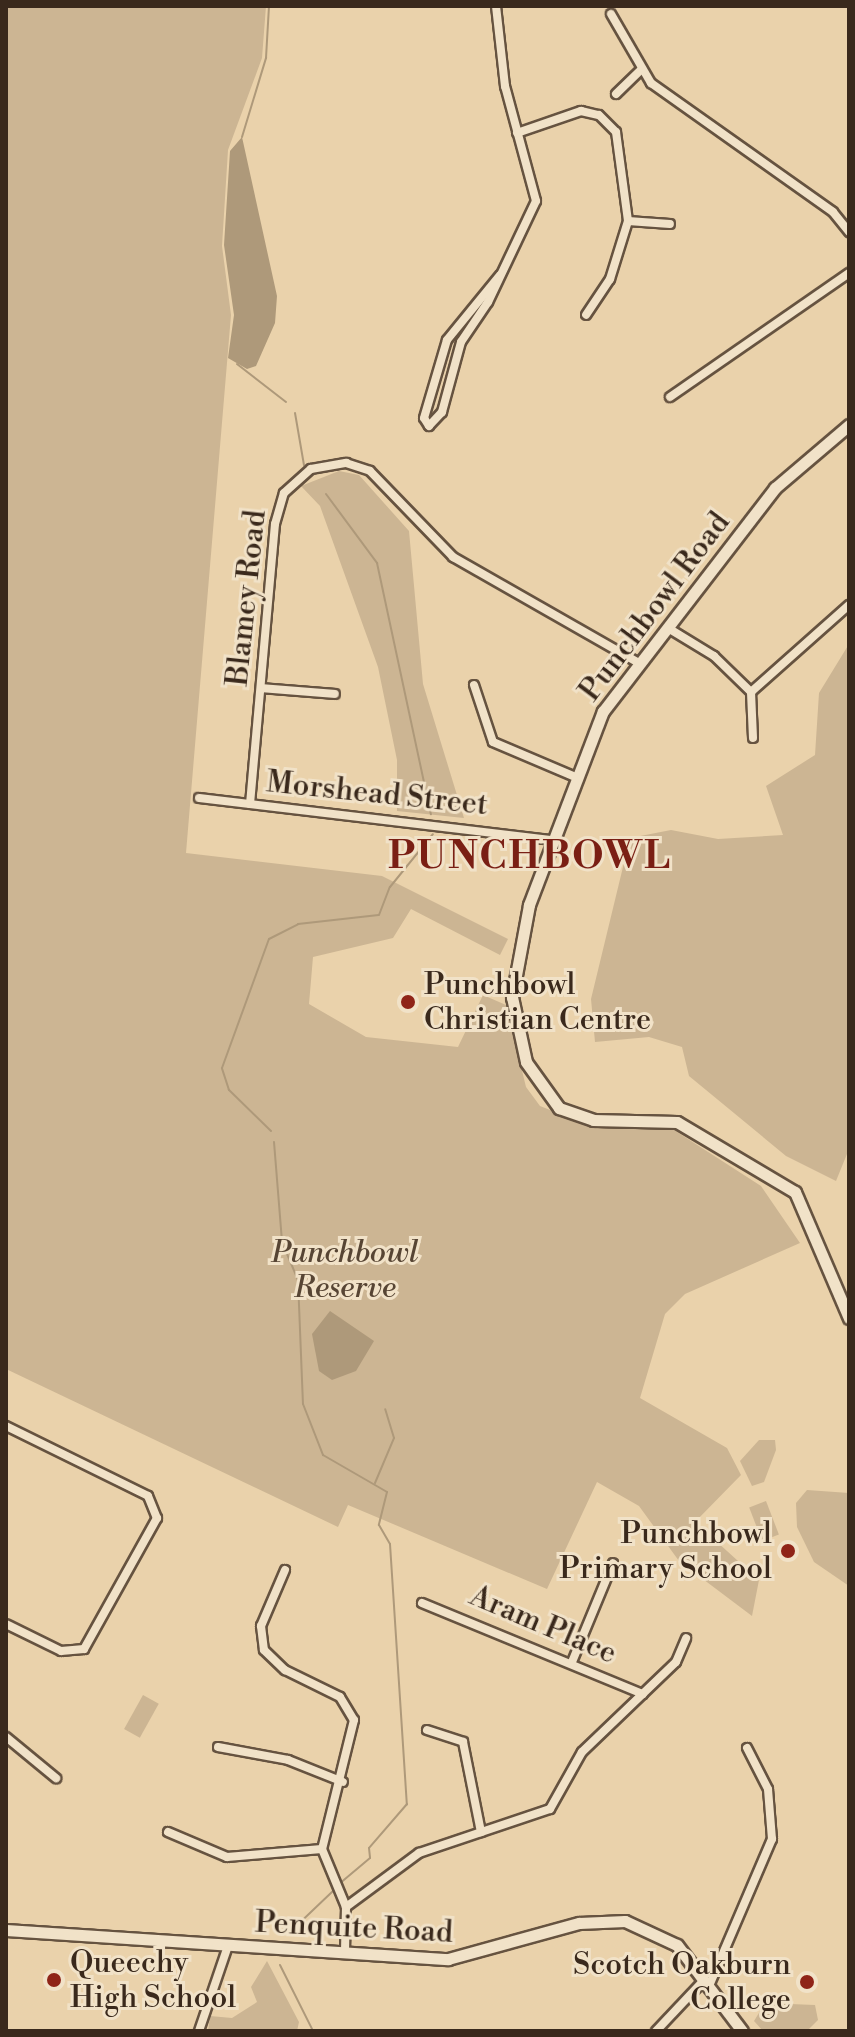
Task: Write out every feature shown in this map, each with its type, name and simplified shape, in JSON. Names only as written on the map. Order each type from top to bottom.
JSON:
[{"type":"street","points":[[496,6],[517,133],[536,201],[500,275],[461,342],[442,412],[429,426],[424,418],[447,340],[500,275]]},
{"type":"street","points":[[611,14],[642,69],[658,89],[833,212],[849,232]]},
{"type":"street","points":[[616,94],[642,69]]},
{"type":"street","points":[[517,133],[581,111],[607,119],[623,155],[628,221],[610,279],[586,315]]},
{"type":"street","points":[[628,221],[670,224]]},
{"type":"street","points":[[670,397],[849,273]]},
{"type":"street","name":"Punchbowl Road","points":[[849,425],[775,488],[603,711],[573,776],[551,840],[512,988],[521,1046],[537,1085],[559,1108],[583,1118],[677,1122],[782,1180],[805,1205],[849,1318]]},
{"type":"street","name":"Blamey Road","points":[[250,804],[278,507],[303,475],[346,463],[381,480],[453,557],[639,663]]},
{"type":"street","points":[[751,692],[849,605]]},
{"type":"street","points":[[668,628],[714,656],[751,692],[753,738]]},
{"type":"street","points":[[474,685],[493,742],[573,776]]},
{"type":"street","points":[[261,688],[335,694]]},
{"type":"street","name":"Morshead Street","points":[[199,798],[551,840]]},
{"type":"street","points":[[6,1426],[148,1496],[157,1518],[84,1649],[61,1651],[6,1624]]},
{"type":"street","points":[[572,1662],[613,1563]]},
{"type":"street","points":[[285,1570],[261,1642],[276,1665],[351,1710],[343,1782],[322,1849],[331,1881],[346,1907],[345,1952]]},
{"type":"street","name":"Aram Place","points":[[422,1603],[572,1662],[643,1694]]},
{"type":"street","points":[[346,1907],[405,1861],[550,1809],[578,1757],[676,1662],[686,1638]]},
{"type":"street","points":[[427,1730],[463,1742],[481,1832]]},
{"type":"street","points":[[6,1737],[56,1778]]},
{"type":"street","points":[[218,1747],[288,1760],[343,1782]]},
{"type":"street","points":[[656,2031],[706,1983],[772,1839],[768,1789],[747,1748]]},
{"type":"street","points":[[168,1832],[227,1857],[322,1849]]},
{"type":"street","name":"Penquite Road","points":[[6,1930],[462,1959],[610,1919],[668,1938],[742,2031]]},
{"type":"street","points":[[199,2031],[228,1946]]},
{"type":"green space","name":"Punchbowl Reserve","points":[[6,6],[266,6],[262,58],[228,150],[222,246],[231,315],[186,853],[382,876],[508,939],[500,955],[411,909],[393,938],[313,957],[309,1004],[366,1037],[458,1047],[483,995],[506,1005],[526,1087],[540,1106],[598,1129],[660,1121],[761,1186],[800,1243],[685,1294],[665,1314],[640,1398],[727,1448],[741,1475],[695,1522],[759,1580],[752,1616],[679,1561],[639,1506],[597,1482],[547,1589],[348,1505],[338,1527],[6,1369]]},
{"type":"green space","points":[[339,471],[359,475],[409,531],[423,684],[464,818],[397,811],[397,760],[378,667],[320,506],[301,486]]},
{"type":"green space","points":[[849,644],[849,1149],[836,1181],[786,1156],[689,1076],[682,1047],[649,1037],[595,1042],[591,999],[630,838],[671,830],[718,839],[783,835],[766,786],[815,755],[819,693]]},
{"type":"green space","points":[[759,1440],[775,1440],[776,1450],[764,1482],[752,1486],[740,1461]]},
{"type":"green space","points":[[807,1490],[849,1493],[849,1586],[814,1562],[797,1527],[796,1503]]},
{"type":"green space","points":[[766,1501],[779,1535],[762,1541],[749,1507]]},
{"type":"green space","points":[[143,1695],[159,1704],[140,1738],[124,1729]]},
{"type":"green space","points":[[267,1961],[299,2022],[297,2031],[208,2031],[210,2016],[232,2018],[257,2002],[251,1987]]},
{"type":"green space","points":[[765,2003],[815,2005],[818,2020],[807,2031],[763,2031],[754,2021]]},
{"type":"shaded area","points":[[242,137],[277,296],[275,323],[256,366],[247,369],[228,358],[234,315],[224,245],[230,151]]},
{"type":"shaded area","points":[[330,1311],[374,1341],[356,1371],[332,1380],[319,1371],[312,1334]]},
{"type":"waterway","points":[[242,137],[266,58],[269,6]]},
{"type":"waterway","points":[[237,364],[286,402]]},
{"type":"waterway","points":[[295,413],[304,465]]},
{"type":"waterway","points":[[326,494],[377,563],[431,814]]},
{"type":"waterway","points":[[271,1131],[229,1090],[222,1068],[269,939],[298,924],[379,915],[390,887],[433,834]]},
{"type":"waterway","points":[[274,1142],[282,1242],[298,1280],[303,1404],[323,1455],[387,1492],[379,1525],[390,1544],[407,1804],[369,1848],[370,1858],[339,1884]]},
{"type":"waterway","points":[[375,1483],[394,1438],[385,1409]]},
{"type":"waterway","points":[[290,1932],[335,1889]]},
{"type":"waterway","points":[[280,1965],[313,2031]]},
{"type":"place","name":"Punchbowl Christian Centre","points":[[408,1002]]},
{"type":"place","name":"Punchbowl Primary School","points":[[788,1551]]},
{"type":"place","name":"Queechy High School","points":[[54,1980]]},
{"type":"place","name":"Scotch Oakburn College","points":[[807,1982]]},
{"type":"district","name":"PUNCHBOWL","points":[[530,857]]}]
